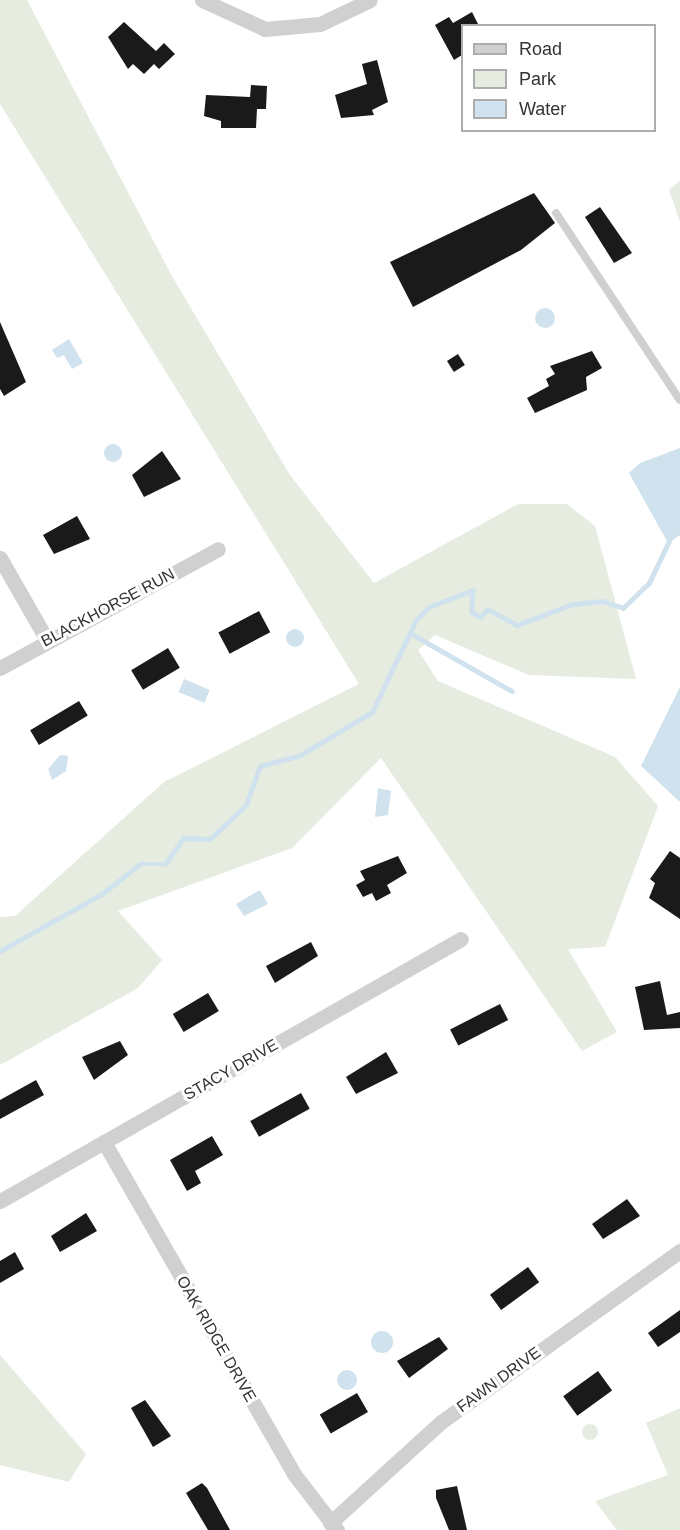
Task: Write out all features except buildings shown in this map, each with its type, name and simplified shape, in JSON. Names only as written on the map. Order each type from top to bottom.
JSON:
[{"type":"street","points":[[202,0],[265,29],[320,24],[370,0]]},
{"type":"street","name":"BLACKHORSE RUN","points":[[0,668],[47,640],[218,549]]},
{"type":"street","points":[[0,558],[47,640]]},
{"type":"street","name":"STACY DRIVE","points":[[0,1201],[461,939]]},
{"type":"street","name":"OAK RIDGE DRIVE","points":[[104,1142],[294,1474],[333,1527]]},
{"type":"street","name":"FAWN DRIVE","points":[[333,1527],[441,1422],[680,1251]]},
{"type":"lane","points":[[556,213],[680,400]]},
{"type":"green space","points":[[0,0],[27,0],[173,278],[290,475],[374,583],[518,504],[567,504],[595,526],[636,679],[529,675],[435,635],[418,650],[438,681],[615,757],[658,806],[605,947],[568,949],[617,1032],[582,1051],[381,758],[292,848],[118,911],[162,960],[138,988],[0,1065],[0,917],[15,916],[164,782],[359,684],[0,104]]},
{"type":"green space","points":[[680,181],[680,222],[669,190]]},
{"type":"green space","points":[[0,1355],[86,1454],[69,1482],[0,1465]]},
{"type":"green space","points":[[680,1408],[680,1530],[617,1530],[595,1501],[668,1475],[646,1423]]},
{"type":"green space","points":[[590,1424],[598,1432],[590,1440],[582,1432]]},
{"type":"water","points":[[541,308],[549,308],[555,314],[555,322],[549,328],[541,328],[535,322],[535,314]]},
{"type":"water","points":[[69,339],[83,363],[72,369],[64,355],[57,358],[52,350]]},
{"type":"water","points":[[113,444],[119,447],[122,453],[119,459],[113,462],[107,459],[104,453],[107,447]]},
{"type":"water","points":[[680,448],[680,535],[668,543],[629,473],[640,463]]},
{"type":"water","points":[[291,629],[299,629],[304,634],[302,645],[291,647],[286,642],[286,634]]},
{"type":"water","points":[[184,679],[210,690],[204,703],[179,692]]},
{"type":"water","points":[[680,687],[680,802],[641,766]]},
{"type":"water","points":[[60,755],[68,756],[66,771],[52,780],[48,769]]},
{"type":"water","points":[[378,788],[391,791],[388,815],[375,817]]},
{"type":"water","points":[[260,890],[268,904],[244,916],[236,904]]},
{"type":"water","points":[[382,1331],[390,1334],[393,1342],[390,1350],[382,1353],[374,1350],[371,1342],[374,1334]]},
{"type":"water","points":[[347,1370],[354,1373],[357,1380],[354,1387],[347,1390],[340,1387],[337,1380],[340,1373]]},
{"type":"waterway","points":[[0,951],[102,894],[140,864],[165,864],[183,838],[210,839],[246,805],[260,766],[301,755],[372,712],[416,620],[429,607],[473,590],[472,612],[480,617],[488,609],[517,625],[573,604],[602,601],[623,608],[649,583],[670,539]]},
{"type":"waterway","points":[[412,634],[512,691]]}]
